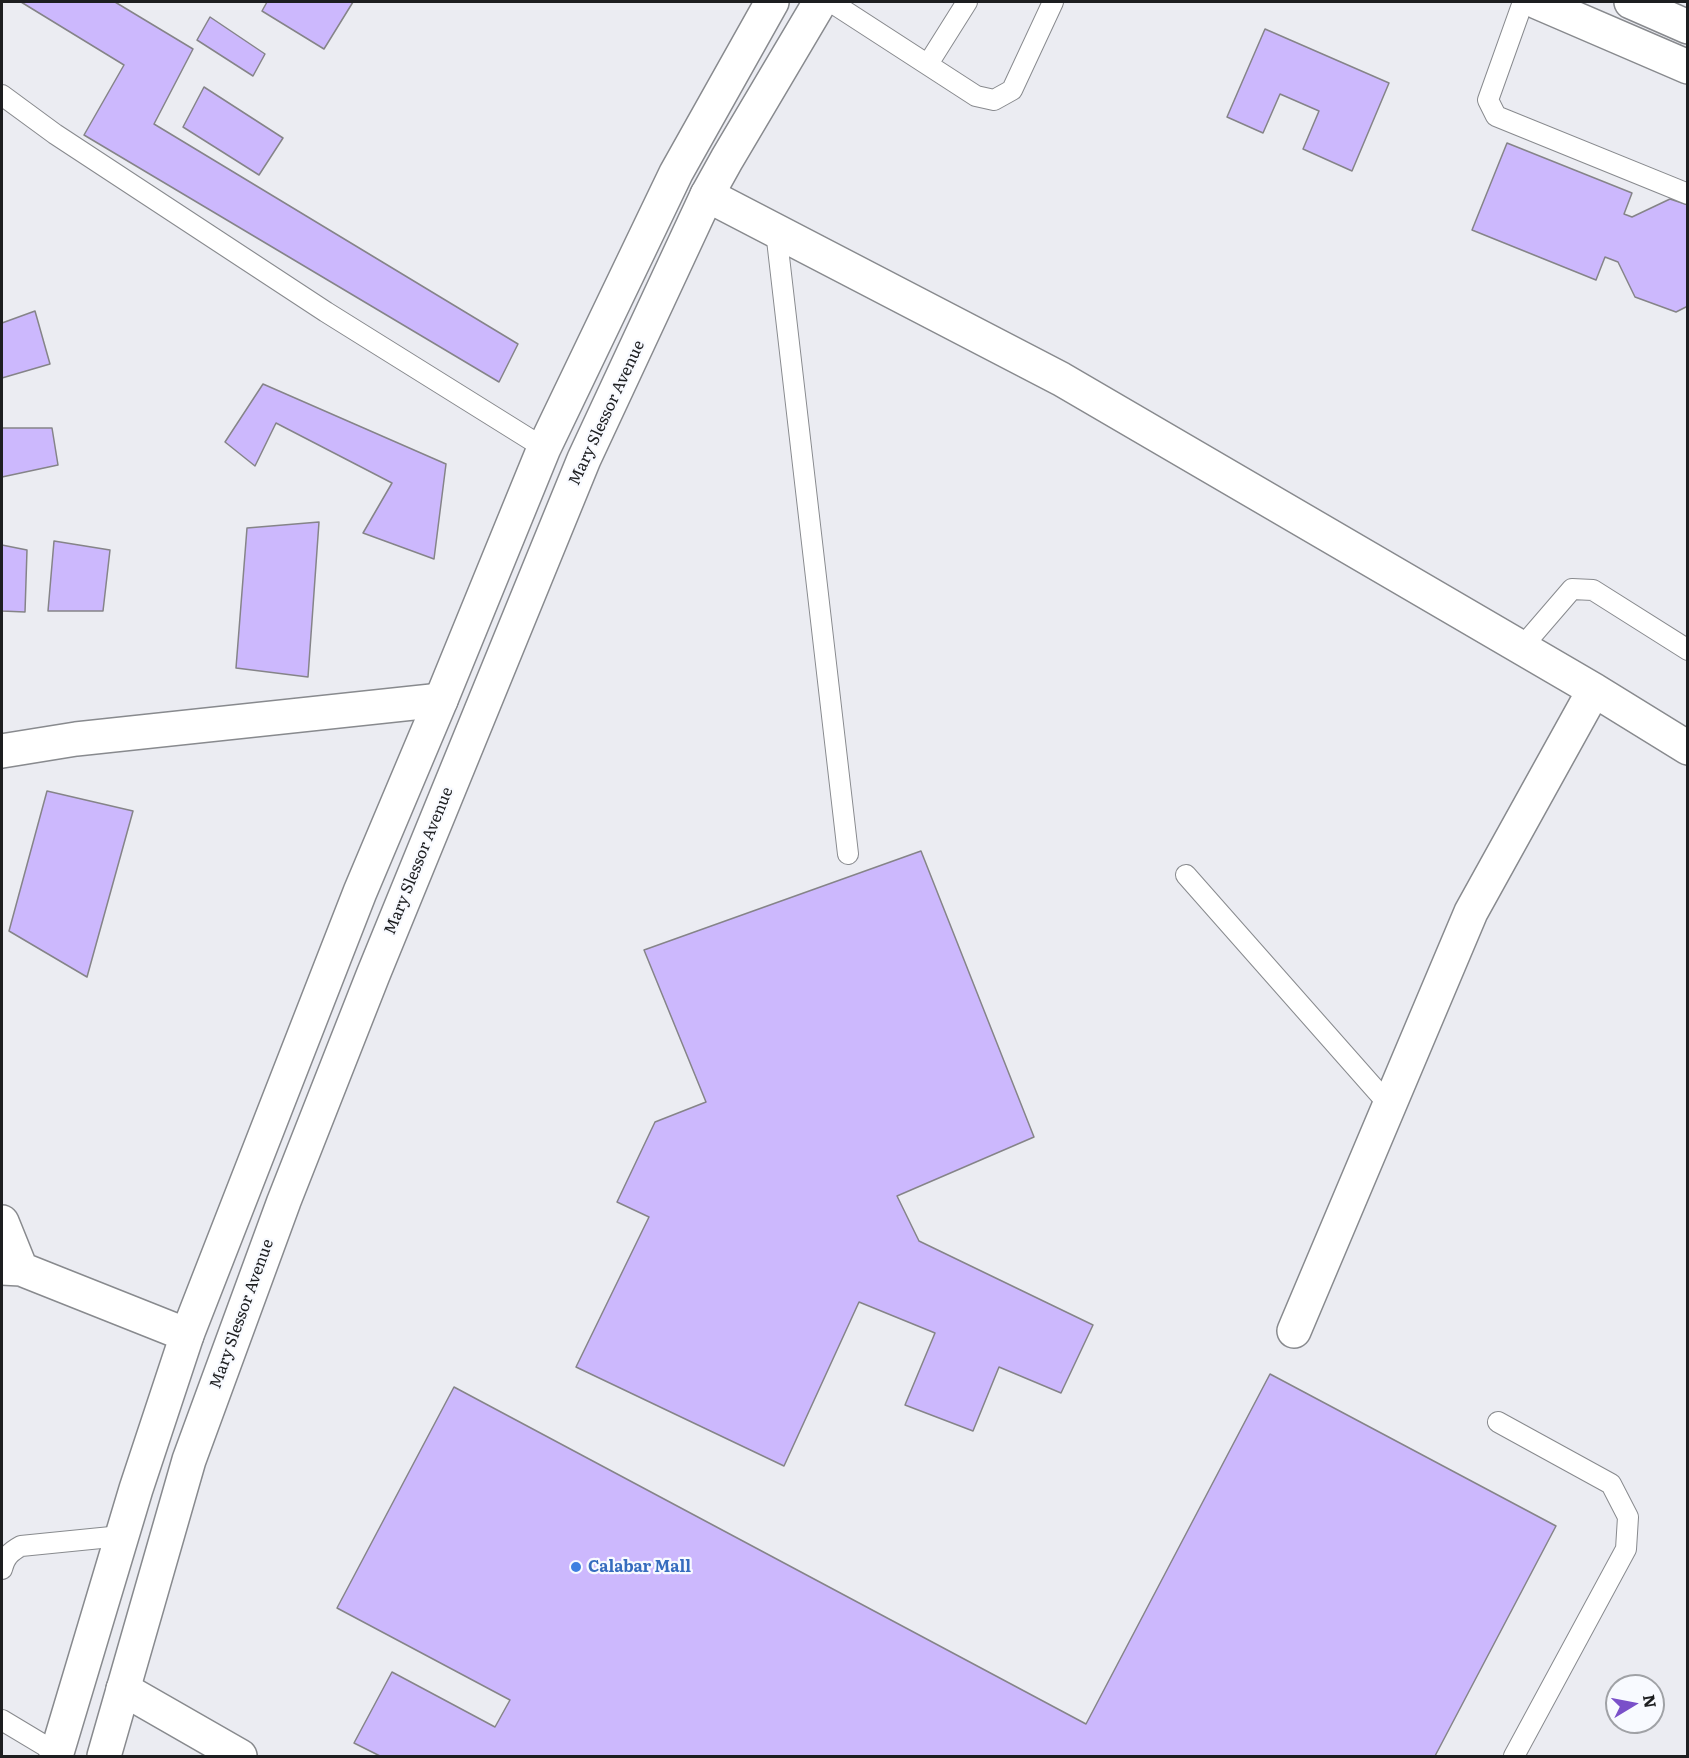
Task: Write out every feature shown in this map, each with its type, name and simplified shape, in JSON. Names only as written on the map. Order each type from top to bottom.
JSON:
[{"type":"main road","points":[[57,1755],[135,1489],[187,1335],[360,892],[544,448],[676,173],[772,2]]},
{"type":"main road","name":"Mary Slessor Avenue","points":[[104,1756],[189,1460],[284,1200],[373,975],[584,459],[707,195],[820,2]]},
{"type":"main road","points":[[1537,2],[1688,67]]},
{"type":"main road","points":[[1631,2],[1688,27]]},
{"type":"main road","points":[[707,195],[1060,379],[1522,647],[1688,748]]},
{"type":"main road","points":[[1294,1331],[1471,912],[1594,690]]},
{"type":"main road","points":[[2,751],[76,740],[441,700]]},
{"type":"main road","points":[[2,1221],[11,1268],[187,1335]]},
{"type":"main road","points":[[135,1489],[176,1503]]},
{"type":"main road","points":[[123,1689],[240,1756]]},
{"type":"lane","points":[[831,2],[976,96],[994,100],[1012,90],[1053,2]]},
{"type":"lane","points":[[928,64],[967,2]]},
{"type":"lane","points":[[1523,2],[1488,100],[1496,116],[1688,194]]},
{"type":"lane","points":[[2,95],[55,134],[316,306],[544,448]]},
{"type":"lane","points":[[776,231],[848,854]]},
{"type":"lane","points":[[1522,647],[1572,589],[1593,590],[1688,650]]},
{"type":"lane","points":[[1186,875],[1390,1106]]},
{"type":"lane","points":[[1498,1422],[1611,1484],[1628,1517],[1626,1549],[1514,1756]]},
{"type":"lane","points":[[2,1569],[4,1559],[11,1551],[21,1546],[121,1536]]},
{"type":"lane","points":[[2,1720],[57,1755]]},
{"type":"building","points":[[21,2],[115,2],[193,49],[154,124],[518,344],[499,382],[84,135],[124,65]]},
{"type":"building","points":[[267,2],[353,2],[324,49],[262,11]]},
{"type":"building","points":[[210,17],[265,54],[253,76],[197,40]]},
{"type":"building","points":[[1265,29],[1389,83],[1352,171],[1303,149],[1319,111],[1280,94],[1263,133],[1227,117]]},
{"type":"building","points":[[204,87],[283,138],[259,175],[183,127]]},
{"type":"building","points":[[1507,143],[1632,193],[1624,214],[1632,217],[1670,199],[1688,205],[1688,306],[1676,312],[1635,297],[1618,262],[1605,257],[1596,280],[1472,230]]},
{"type":"building","points":[[35,311],[50,364],[2,378],[2,323]]},
{"type":"building","points":[[263,384],[446,464],[434,559],[363,533],[392,483],[276,423],[255,466],[225,442]]},
{"type":"building","points":[[2,428],[52,428],[58,465],[2,477]]},
{"type":"building","points":[[319,522],[308,677],[236,668],[247,528]]},
{"type":"building","points":[[54,541],[110,550],[103,611],[48,611]]},
{"type":"building","points":[[2,545],[27,550],[25,612],[2,611]]},
{"type":"building","points":[[47,791],[133,811],[87,977],[9,931]]},
{"type":"building","points":[[921,851],[1034,1137],[897,1196],[919,1241],[1093,1325],[1061,1393],[999,1367],[973,1431],[905,1405],[935,1333],[859,1302],[784,1466],[576,1367],[649,1217],[617,1202],[655,1122],[706,1102],[644,950]]},
{"type":"building","name":"Calabar Mall","points":[[1270,1374],[1556,1526],[1435,1756],[380,1756],[354,1743],[392,1672],[495,1727],[510,1700],[337,1608],[454,1387],[1086,1724]]},
{"type":"place","name":"Calabar Mall","points":[[576,1567]]}]
